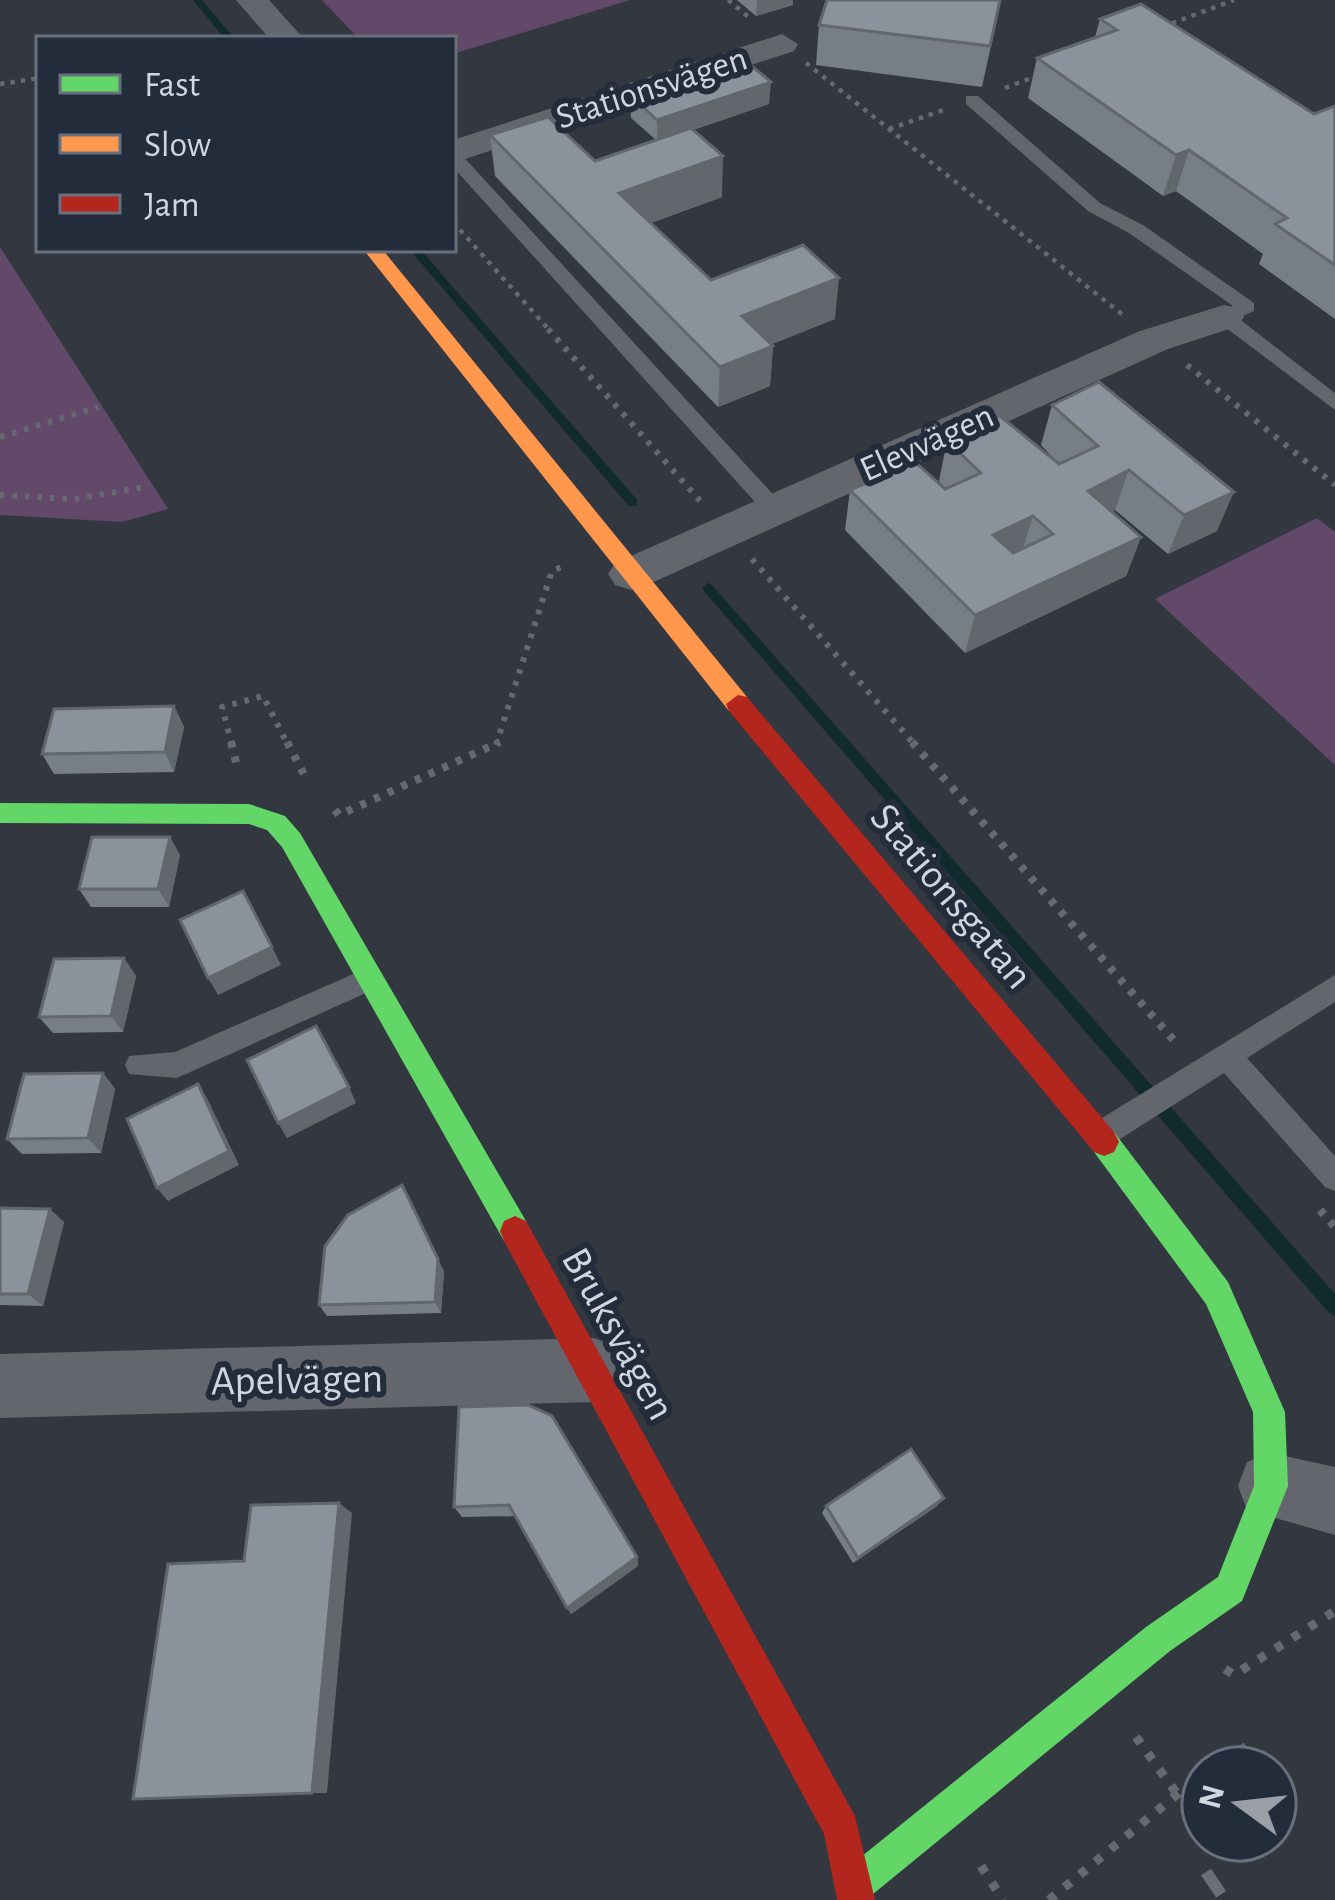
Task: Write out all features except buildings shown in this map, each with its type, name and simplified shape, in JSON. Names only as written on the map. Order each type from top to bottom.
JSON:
[{"type":"street","points":[[252,0],[285,36]]},
{"type":"street","name":"Stationsvägen","points":[[456,153],[782,44]]},
{"type":"street","name":"Stationsgatan","points":[[373,252],[619,560],[1099,1136],[1217,1293],[1269,1412],[1271,1486],[1230,1589],[927,1822],[855,1893]]},
{"type":"street","name":"Elevvägen","points":[[619,560],[725,529],[1154,340],[1224,316]]},
{"type":"street","points":[[0,813],[249,814]]},
{"type":"street","name":"Bruksvägen","points":[[249,814],[276,824],[290,840],[594,1370],[842,1829],[855,1893]]},
{"type":"street","name":"Apelvägen","points":[[0,1386],[594,1370]]},
{"type":"street","points":[[1271,1486],[1335,1501]]},
{"type":"lane","points":[[973,100],[1094,207],[1136,229],[1247,307],[1224,316]]},
{"type":"lane","points":[[456,157],[773,508]]},
{"type":"lane","points":[[1224,316],[1335,403]]},
{"type":"lane","points":[[139,1065],[177,1065],[367,980]]},
{"type":"lane","points":[[1099,1136],[1335,987]]},
{"type":"lane","points":[[1213,1062],[1335,1177]]},
{"type":"path","points":[[1147,33],[1234,0]]},
{"type":"path","points":[[782,44],[1335,485]]},
{"type":"path","points":[[889,129],[1060,67]]},
{"type":"path","points":[[0,84],[36,78]]},
{"type":"path","points":[[456,225],[725,529],[1213,1062]]},
{"type":"path","points":[[0,437],[98,407]]},
{"type":"path","points":[[0,495],[74,499],[145,487]]},
{"type":"path","points":[[327,802],[339,814],[500,743],[552,571],[619,560]]},
{"type":"path","points":[[249,814],[222,706],[263,696],[303,777],[315,790]]},
{"type":"path","points":[[1049,1900],[1179,1793]]},
{"type":"shaded area","points":[[322,0],[630,0],[456,53],[456,36],[356,36]]},
{"type":"shaded area","points":[[0,247],[168,509],[122,522],[0,515]]},
{"type":"shaded area","points":[[1317,518],[1335,532],[1335,765],[1155,599]]},
{"type":"waterway","points":[[197,0],[227,36]]},
{"type":"waterway","points":[[417,252],[633,503]]},
{"type":"waterway","points":[[708,588],[1335,1307]]},
{"type":"railway","points":[[1206,1872],[1225,1900]]},
{"type":"traffic: fast","points":[[0,813],[249,814],[276,823],[291,840],[515,1231]]},
{"type":"traffic: fast","points":[[854,1886],[1158,1639],[1230,1589],[1271,1486],[1269,1412],[1217,1293],[1104,1142]]},
{"type":"traffic: slow","points":[[374,252],[738,704]]},
{"type":"traffic: jam","points":[[738,704],[1104,1142]]},
{"type":"traffic: jam","points":[[515,1231],[842,1829],[856,1900]]}]
